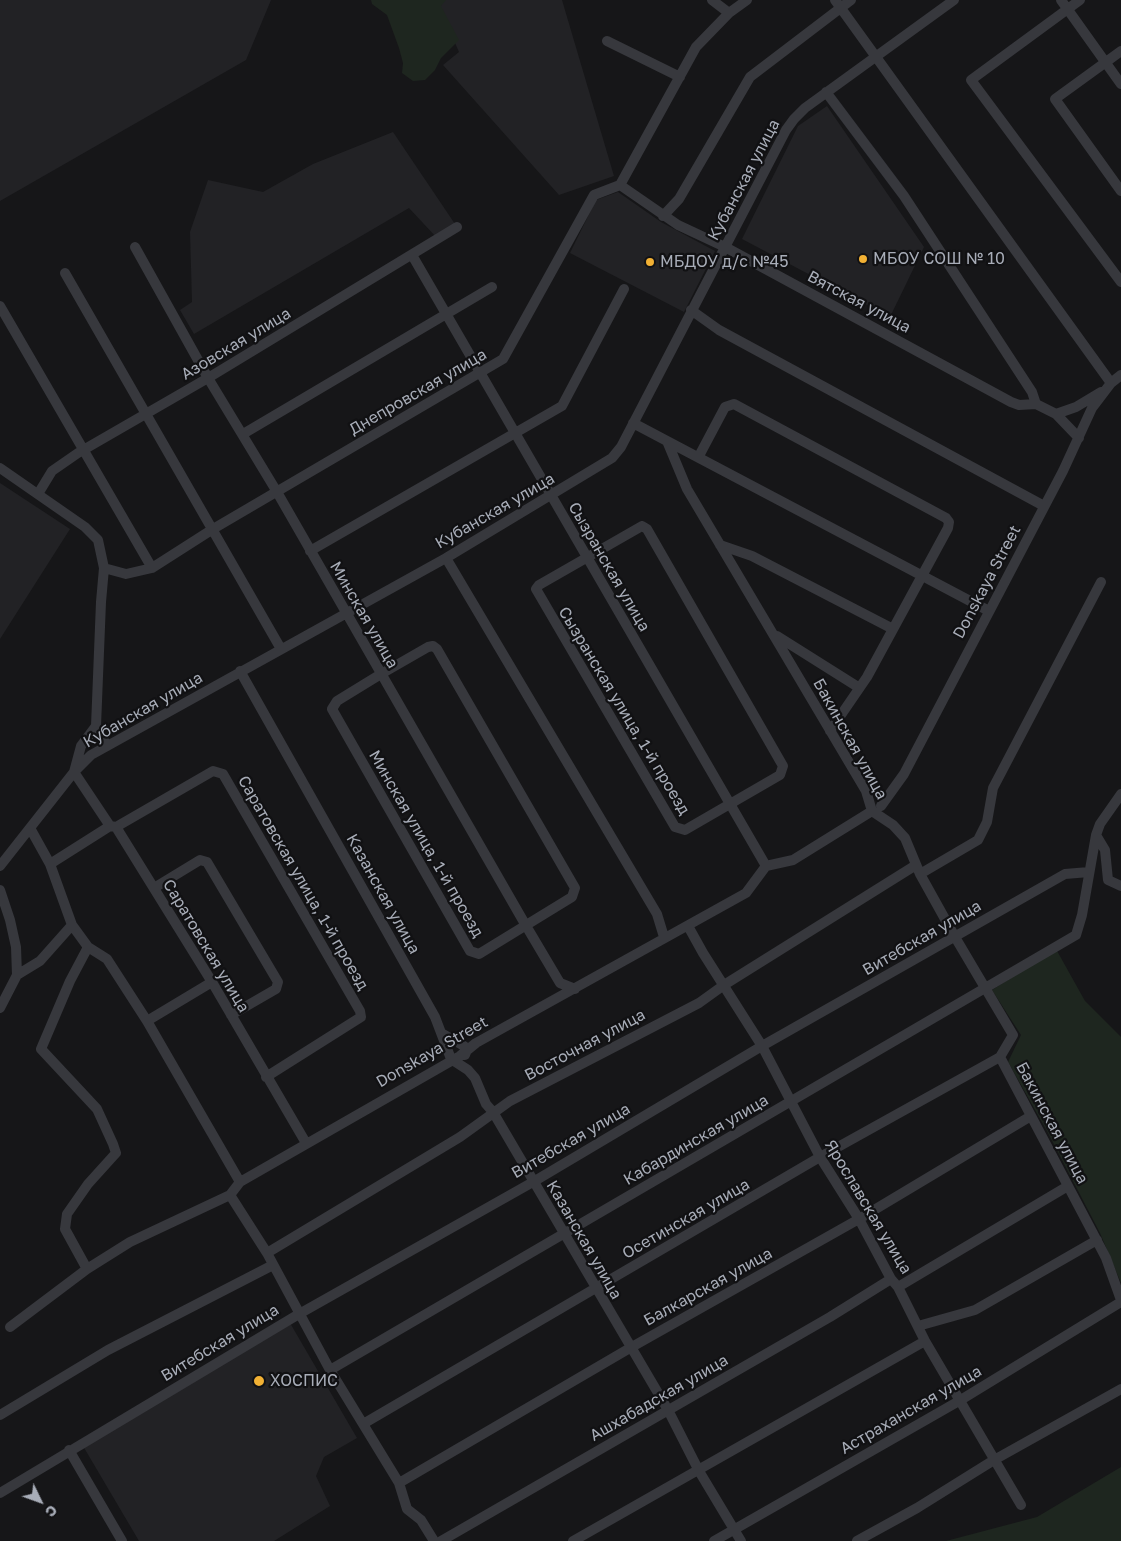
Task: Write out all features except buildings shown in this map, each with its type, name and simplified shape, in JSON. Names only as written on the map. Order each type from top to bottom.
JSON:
[{"type":"street","points":[[712,0],[729,13]]},
{"type":"street","points":[[620,184],[696,47],[729,13],[747,0]]},
{"type":"street","points":[[663,216],[679,200],[750,77],[837,4],[851,0]]},
{"type":"street","name":"Кубанская улица","points":[[0,866],[74,772],[91,755],[446,558],[612,458],[633,423],[786,130],[805,108],[954,0]]},
{"type":"street","points":[[1061,0],[1121,84]]},
{"type":"street","points":[[1080,0],[971,80],[1121,282]]},
{"type":"street","points":[[837,4],[876,56],[1109,386],[1076,407],[1056,414]]},
{"type":"street","points":[[607,41],[680,77]]},
{"type":"street","points":[[1121,51],[1055,99],[1121,191]]},
{"type":"street","points":[[826,92],[904,196],[1032,392],[1036,404]]},
{"type":"street","name":"Вятская улица","points":[[620,184],[663,216],[725,247],[1012,402],[1019,405],[1036,404],[1056,414],[1079,438]]},
{"type":"street","name":"Днепровская улица","points":[[104,568],[126,574],[152,568],[212,529],[503,359],[594,195],[620,184]]},
{"type":"street","name":"Азовская улица","points":[[38,494],[52,471],[82,450],[208,378],[457,227]]},
{"type":"street","name":"Минская улица","points":[[135,247],[208,378],[243,434],[525,924],[560,983],[574,989]]},
{"type":"street","name":"Сызранская улица","points":[[412,255],[766,866]]},
{"type":"street","points":[[65,273],[281,649]]},
{"type":"street","points":[[243,434],[492,287]]},
{"type":"street","points":[[310,551],[562,406],[624,289]]},
{"type":"street","points":[[0,306],[152,568]]},
{"type":"street","points":[[692,310],[719,330],[1044,506]]},
{"type":"street","name":"Donskaya Street","points":[[10,1327],[87,1269],[130,1242],[230,1195],[240,1182],[306,1143],[450,1059],[746,892],[766,866],[792,860],[878,811],[904,774],[1079,438],[1092,408],[1109,386],[1121,376]]},
{"type":"street","points":[[699,456],[725,407],[734,404],[946,518],[949,522],[948,528],[923,576],[867,677],[858,687],[830,731]]},
{"type":"street","points":[[633,423],[699,456],[989,611]]},
{"type":"street","name":"Бакинская улица","points":[[667,441],[687,489],[878,811],[905,838],[918,869],[955,937],[1013,1035],[1000,1057],[1106,1258],[1121,1301]]},
{"type":"street","points":[[0,468],[85,527],[98,540],[104,568],[96,726],[107,746]]},
{"type":"street","name":"Сызранская улица, 1-й проезд","points":[[642,526],[647,529],[783,766],[780,775],[730,804],[685,830],[675,827],[537,593],[539,585],[642,526]]},
{"type":"street","points":[[720,545],[752,556],[893,629]]},
{"type":"street","points":[[446,558],[657,914],[664,937]]},
{"type":"street","name":"Восточная улица","points":[[267,1253],[460,1137],[492,1112],[699,1003],[724,984],[918,869],[978,840],[987,822],[993,788],[1101,582]]},
{"type":"street","name":"Бакинская улица","points":[[774,634],[858,687]]},
{"type":"street","name":"Минская улица, 1-й проезд","points":[[428,647],[436,649],[575,888],[572,897],[525,924],[479,954],[470,951],[332,709],[337,701],[428,647]]},
{"type":"street","name":"Казанская улица","points":[[240,671],[443,1034],[450,1059],[468,1070],[475,1078],[482,1097],[668,1410],[699,1471],[741,1541]]},
{"type":"street","points":[[74,772],[81,746],[96,726]]},
{"type":"street","name":"Саратовская улица, 1-й проезд","points":[[112,826],[213,771],[223,774],[360,1011],[361,1017],[266,1077]]},
{"type":"street","name":"Саратовская улица","points":[[74,772],[154,888],[212,982],[306,1143]]},
{"type":"street","points":[[1089,872],[1100,824],[1121,794]]},
{"type":"street","points":[[50,864],[112,826]]},
{"type":"street","points":[[30,828],[50,864],[72,924],[88,947],[106,959],[146,1021],[240,1182]]},
{"type":"street","points":[[1096,835],[1105,850],[1108,880],[1121,886]]},
{"type":"street","points":[[154,888],[200,860],[208,862],[278,982],[276,989],[231,1015]]},
{"type":"street","name":"Кабардинская улица","points":[[330,1370],[986,989],[1076,934],[1082,915],[1089,872]]},
{"type":"street","name":"Витебская улица","points":[[0,1493],[299,1314],[533,1182],[762,1046],[1065,874],[1089,872]]},
{"type":"street","points":[[0,890],[10,920],[16,948],[16,975],[0,1008]]},
{"type":"street","points":[[16,975],[40,961],[72,924]]},
{"type":"street","name":"Ярославская улица","points":[[688,926],[762,1046],[820,1157],[859,1219],[925,1341],[1021,1505]]},
{"type":"street","points":[[87,1269],[66,1228],[67,1214],[88,1184],[116,1154],[114,1144],[97,1109],[41,1048],[70,981],[88,947]]},
{"type":"street","points":[[146,1021],[212,982]]},
{"type":"street","points":[[443,1034],[467,1050],[464,1058],[468,1070]]},
{"type":"street","name":"Осетинская улица","points":[[363,1424],[820,1157],[1000,1057]]},
{"type":"street","name":"Балкарская улица","points":[[399,1483],[630,1348],[859,1219],[1031,1116]]},
{"type":"street","name":"Ашхабадская улица","points":[[441,1541],[830,1317],[1068,1186]]},
{"type":"street","points":[[230,1195],[267,1253],[330,1370],[399,1483],[407,1509],[421,1520],[434,1541]]},
{"type":"street","points":[[918,1326],[975,1310],[1097,1240]]},
{"type":"street","points":[[0,1415],[108,1350],[273,1265]]},
{"type":"street","name":"Астраханская улица","points":[[714,1541],[959,1401],[1121,1301]]},
{"type":"street","points":[[573,1541],[925,1341]]},
{"type":"street","points":[[857,1541],[917,1508],[994,1460],[1121,1389]]},
{"type":"street","points":[[69,1450],[122,1541]]},
{"type":"shaded area","points":[[0,0],[271,0],[246,60],[0,201]]},
{"type":"shaded area","points":[[371,0],[446,0],[441,6],[459,40],[441,58],[435,70],[425,80],[413,81],[402,73],[403,63],[387,15],[372,4]]},
{"type":"shaded area","points":[[441,0],[562,0],[614,176],[559,195],[443,65],[459,52],[438,4]]},
{"type":"shaded area","points":[[827,106],[924,247],[890,317],[742,239],[798,126]]},
{"type":"shaded area","points":[[393,132],[455,224],[437,238],[409,208],[194,334],[180,310],[192,302],[190,232],[208,180],[263,192],[313,164]]},
{"type":"shaded area","points":[[618,192],[661,222],[715,251],[684,312],[570,253],[596,200]]},
{"type":"shaded area","points":[[0,483],[70,529],[0,639]]},
{"type":"shaded area","points":[[1056,949],[1085,1001],[1121,1037],[1121,1283],[1100,1233],[1047,1131],[1008,1062],[1021,1035],[992,990]]},
{"type":"shaded area","name":"ХОСПИС","points":[[290,1323],[357,1438],[324,1457],[316,1476],[330,1506],[274,1541],[139,1541],[83,1446]]},
{"type":"shaded area","points":[[1121,1467],[1121,1541],[946,1541],[1037,1517]]},
{"type":"place","name":"МБОУ СОШ № 10","points":[[863,259]]},
{"type":"place","name":"МБДОУ д/с №45","points":[[650,262]]},
{"type":"place","name":"ХОСПИС","points":[[259,1381]]}]
